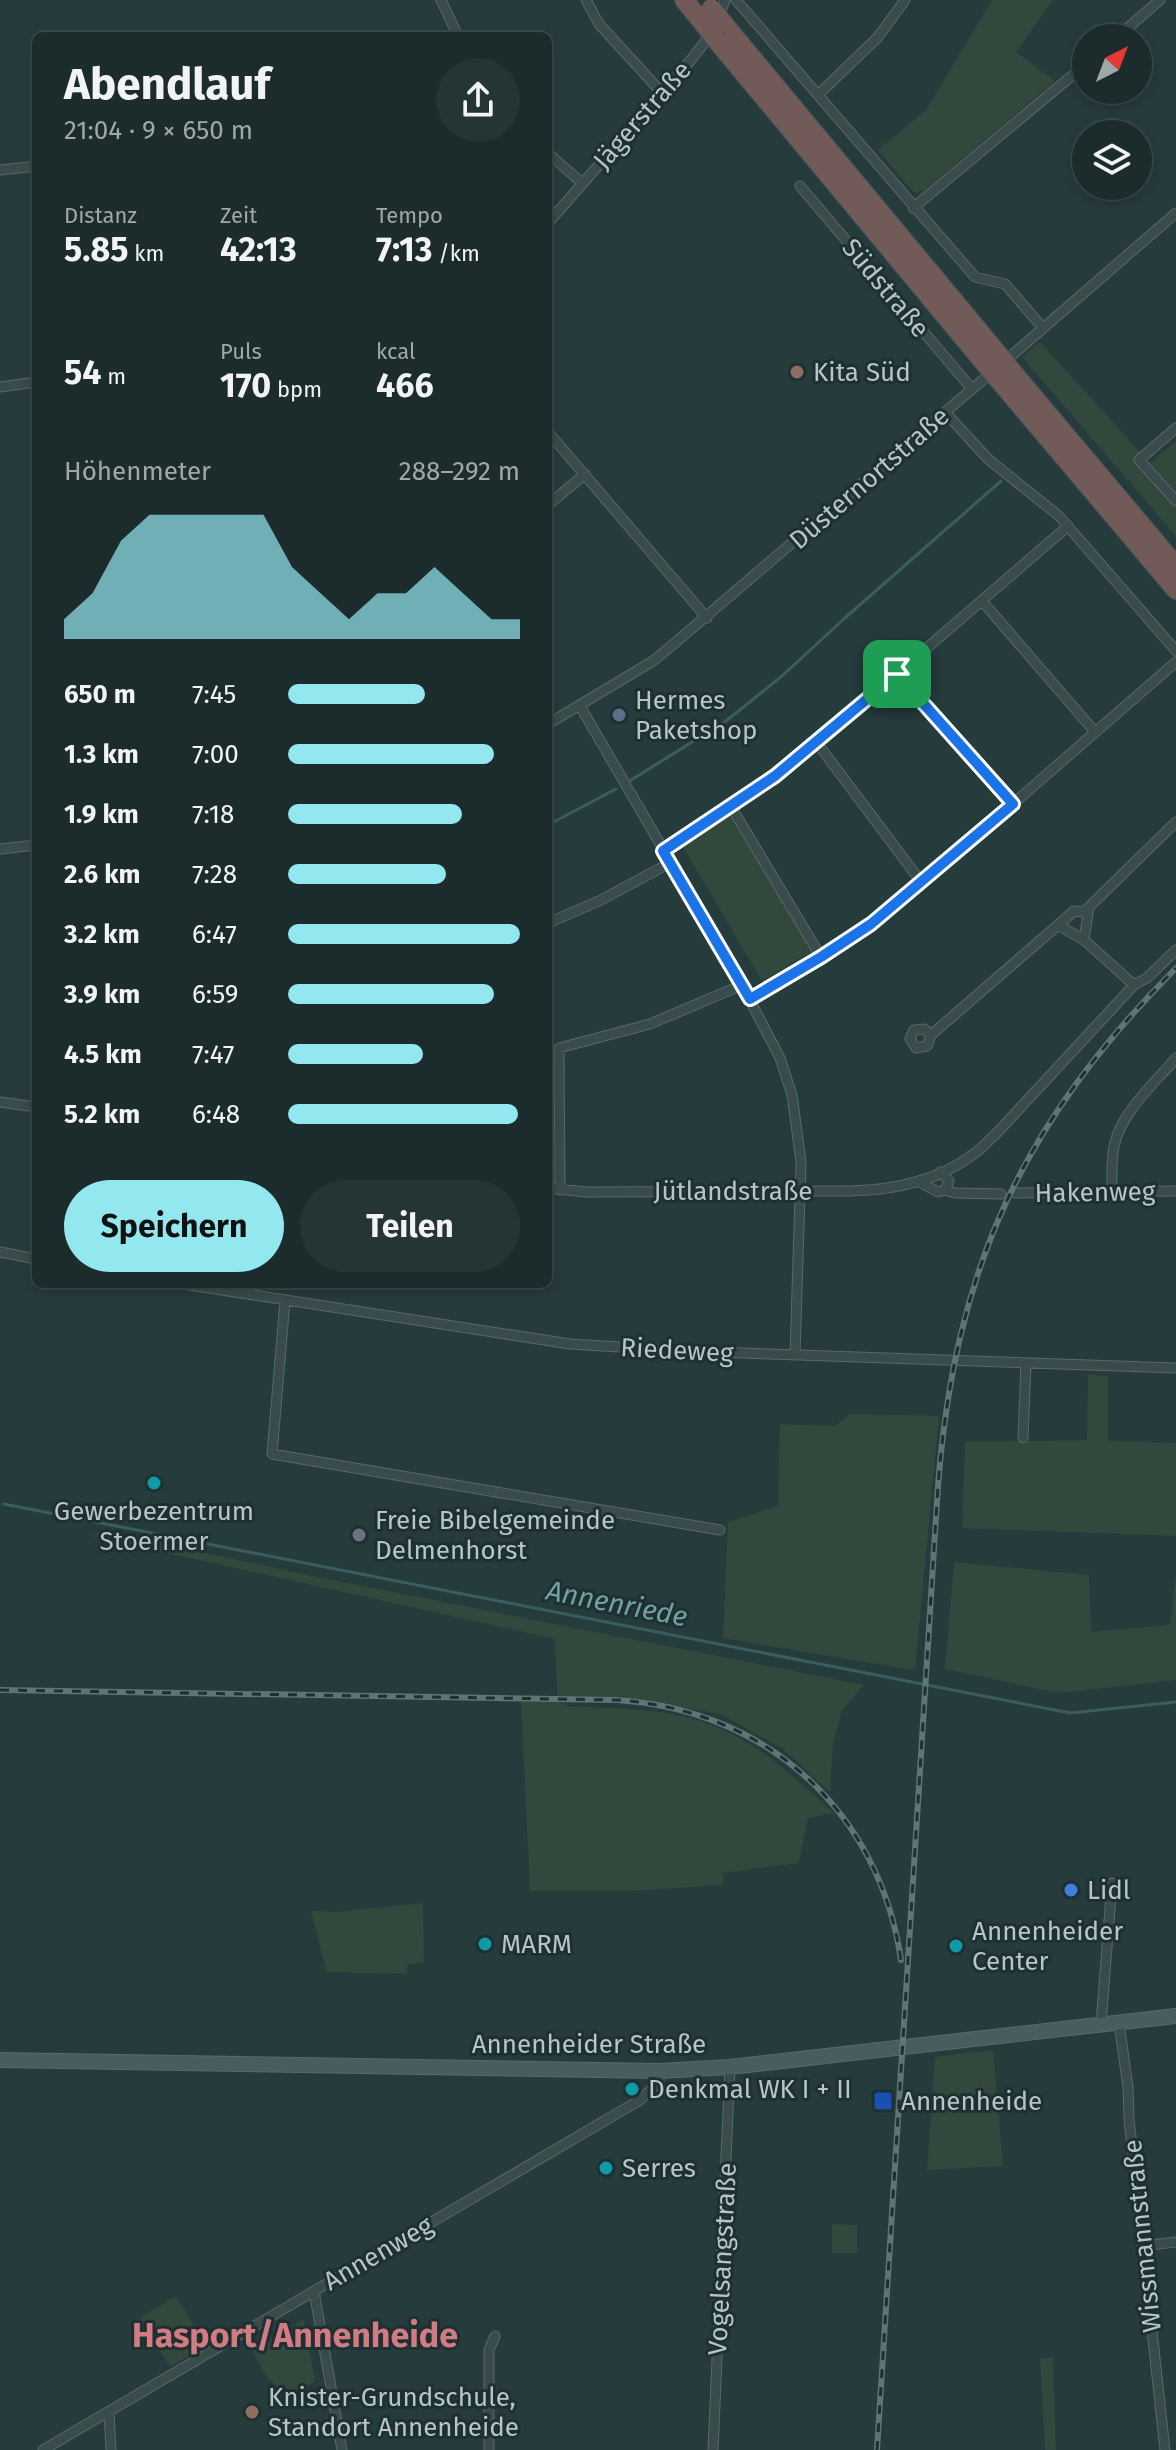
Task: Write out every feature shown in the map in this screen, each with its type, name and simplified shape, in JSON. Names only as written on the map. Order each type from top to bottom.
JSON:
[{"type":"highway","points":[[684,0],[711,8],[721,33],[987,354],[1176,566]]},
{"type":"highway","points":[[1010,380],[1176,590]]},
{"type":"street","points":[[441,0],[456,32]]},
{"type":"street","points":[[586,0],[607,33],[662,93]]},
{"type":"street","points":[[736,0],[975,277],[1005,284],[1043,328]]},
{"type":"street","points":[[818,95],[878,37],[905,0]]},
{"type":"street","points":[[1132,24],[1160,0]]},
{"type":"street","name":"Jägerstraße","points":[[552,218],[713,31],[711,8]]},
{"type":"street","points":[[913,208],[1072,76]]},
{"type":"street","points":[[552,157],[582,183]]},
{"type":"street","points":[[0,170],[32,166]]},
{"type":"street","name":"Südstraße","points":[[800,186],[972,389]]},
{"type":"street","name":"Düsternortstraße","points":[[552,722],[653,661],[707,618],[1176,213]]},
{"type":"street","points":[[0,387],[32,383]]},
{"type":"street","points":[[945,412],[988,459],[1068,526],[1176,651]]},
{"type":"street","points":[[1176,428],[1139,460],[1176,501]]},
{"type":"street","points":[[552,437],[707,618]]},
{"type":"street","points":[[552,502],[585,474]]},
{"type":"street","points":[[663,851],[775,776],[817,743],[1068,526]]},
{"type":"street","points":[[982,601],[1095,732]]},
{"type":"street","points":[[750,999],[871,924],[1176,662]]},
{"type":"street","points":[[897,674],[1013,804]]},
{"type":"street","points":[[580,706],[750,999],[780,1058],[792,1095],[801,1162],[795,1355]]},
{"type":"street","points":[[817,743],[922,883]]},
{"type":"street","points":[[730,805],[821,957]]},
{"type":"street","points":[[931,1035],[1074,911],[1083,912],[1089,907],[1176,822]]},
{"type":"street","points":[[1161,837],[1176,837]]},
{"type":"street","points":[[0,849],[32,845]]},
{"type":"street","points":[[552,921],[599,901],[670,863]]},
{"type":"street","points":[[1084,940],[1089,907]]},
{"type":"street","points":[[1058,925],[1084,940],[1134,985]]},
{"type":"street","name":"Jütlandstraße","points":[[552,1189],[586,1192],[874,1190],[918,1181],[973,1155],[1134,985],[1147,978],[1176,950]]},
{"type":"street","points":[[560,1190],[559,1048],[650,1024],[742,985]]},
{"type":"street","points":[[1112,1191],[1113,1149],[1117,1134],[1126,1117],[1176,1058]]},
{"type":"street","points":[[0,1102],[32,1106]]},
{"type":"street","points":[[940,1172],[949,1181],[945,1190]]},
{"type":"street","name":"Jütlandstraße","points":[[918,1181],[938,1192],[1001,1194]]},
{"type":"street","name":"Hakenweg","points":[[1015,1193],[1176,1191]]},
{"type":"street","points":[[0,1252],[32,1258]]},
{"type":"street","name":"Riedeweg","points":[[207,1288],[570,1344],[1176,1368]]},
{"type":"street","points":[[285,1301],[272,1454],[720,1530]]},
{"type":"street","points":[[1023,1438],[1026,1363]]},
{"type":"street","points":[[1101,2024],[1112,1883]]},
{"type":"street","name":"Annenheider Straße","points":[[0,2060],[659,2071],[730,2067],[1176,2016]]},
{"type":"street","name":"Wissmannstraße","points":[[1119,2023],[1165,2450]]},
{"type":"street","name":"Vogelsangstraße","points":[[713,2450],[730,2067]]},
{"type":"street","name":"Annenweg","points":[[43,2450],[640,2100],[659,2082],[659,2071]]},
{"type":"street","points":[[1143,2246],[1176,2242]]},
{"type":"street","points":[[314,2291],[342,2450]]},
{"type":"street","points":[[489,2450],[489,2350],[495,2336]]},
{"type":"street","points":[[109,2411],[111,2450]]},
{"type":"green space","points":[[992,0],[1053,0],[1016,52],[1055,81],[925,190],[914,193],[878,150],[926,110]]},
{"type":"green space","points":[[1040,342],[1150,463],[1176,441],[1176,536],[1022,357]]},
{"type":"green space","points":[[729,815],[813,951],[762,981],[682,845]]},
{"type":"green space","points":[[1088,1375],[1108,1376],[1108,1441],[1176,1443],[1176,1536],[962,1528],[965,1442],[1087,1440]]},
{"type":"green space","points":[[850,1414],[939,1416],[915,1670],[723,1638],[728,1522],[778,1506],[780,1424],[835,1426]]},
{"type":"green space","points":[[103,1530],[312,1576],[864,1685],[842,1711],[833,1742],[830,1792],[782,1748],[720,1714],[623,1697],[557,1696],[555,1639],[92,1536]]},
{"type":"green space","points":[[954,1562],[1089,1575],[1091,1632],[1170,1625],[1176,1573],[1176,1680],[1059,1693],[945,1669]]},
{"type":"green space","points":[[556,1701],[568,1706],[661,1712],[714,1726],[763,1753],[834,1813],[808,1818],[799,1863],[723,1873],[723,1885],[630,1891],[530,1891],[521,1702]]},
{"type":"green space","points":[[423,1903],[424,1963],[407,1964],[407,1974],[327,1972],[311,1911],[334,1912]]},
{"type":"green space","points":[[993,2050],[1003,2166],[927,2170],[935,2057]]},
{"type":"green space","points":[[832,2224],[857,2225],[857,2253],[832,2253]]},
{"type":"green space","points":[[176,2296],[206,2345],[170,2367],[140,2318]]},
{"type":"green space","points":[[304,2319],[315,2382],[291,2390],[283,2389],[270,2380],[252,2351]]},
{"type":"green space","points":[[1053,2357],[1056,2450],[1045,2450],[1040,2359]]},
{"type":"waterway","points":[[631,780],[726,721],[782,676],[1001,481]]},
{"type":"waterway","points":[[552,823],[616,789]]},
{"type":"waterway","name":"Annenriede","points":[[4,1504],[1070,1713],[1176,1702]]},
{"type":"railway","points":[[877,2450],[938,1486],[947,1408],[961,1335],[980,1267],[1006,1203],[1038,1143],[1076,1084],[1122,1026],[1176,968]]},
{"type":"railway","points":[[0,1690],[617,1700],[671,1708],[722,1724],[767,1747],[807,1778],[841,1815],[868,1858],[889,1906],[901,1960]]},
{"type":"place","name":"Kita Süd","points":[[797,372]]},
{"type":"place","name":"Hermes Paketshop","points":[[619,715]]},
{"type":"place","name":"Gewerbezentrum Stoermer","points":[[154,1483]]},
{"type":"place","name":"Freie Bibelgemeinde Delmenhorst","points":[[359,1535]]},
{"type":"place","name":"Lidl","points":[[1071,1890]]},
{"type":"place","name":"MARM","points":[[485,1944]]},
{"type":"place","name":"Annenheider Center","points":[[956,1946]]},
{"type":"place","name":"Denkmal WK I + II","points":[[632,2089]]},
{"type":"place","name":"Annenheide","points":[[883,2101]]},
{"type":"place","name":"Serres","points":[[606,2168]]},
{"type":"place","name":"Knister-Grundschule, Standort Annenheide","points":[[252,2412]]},
{"type":"district","name":"Hasport/Annenheide","points":[[295,2335]]},
{"type":"route","points":[[897,674],[1013,804],[871,924],[750,999],[663,851],[775,776],[897,674]]}]
